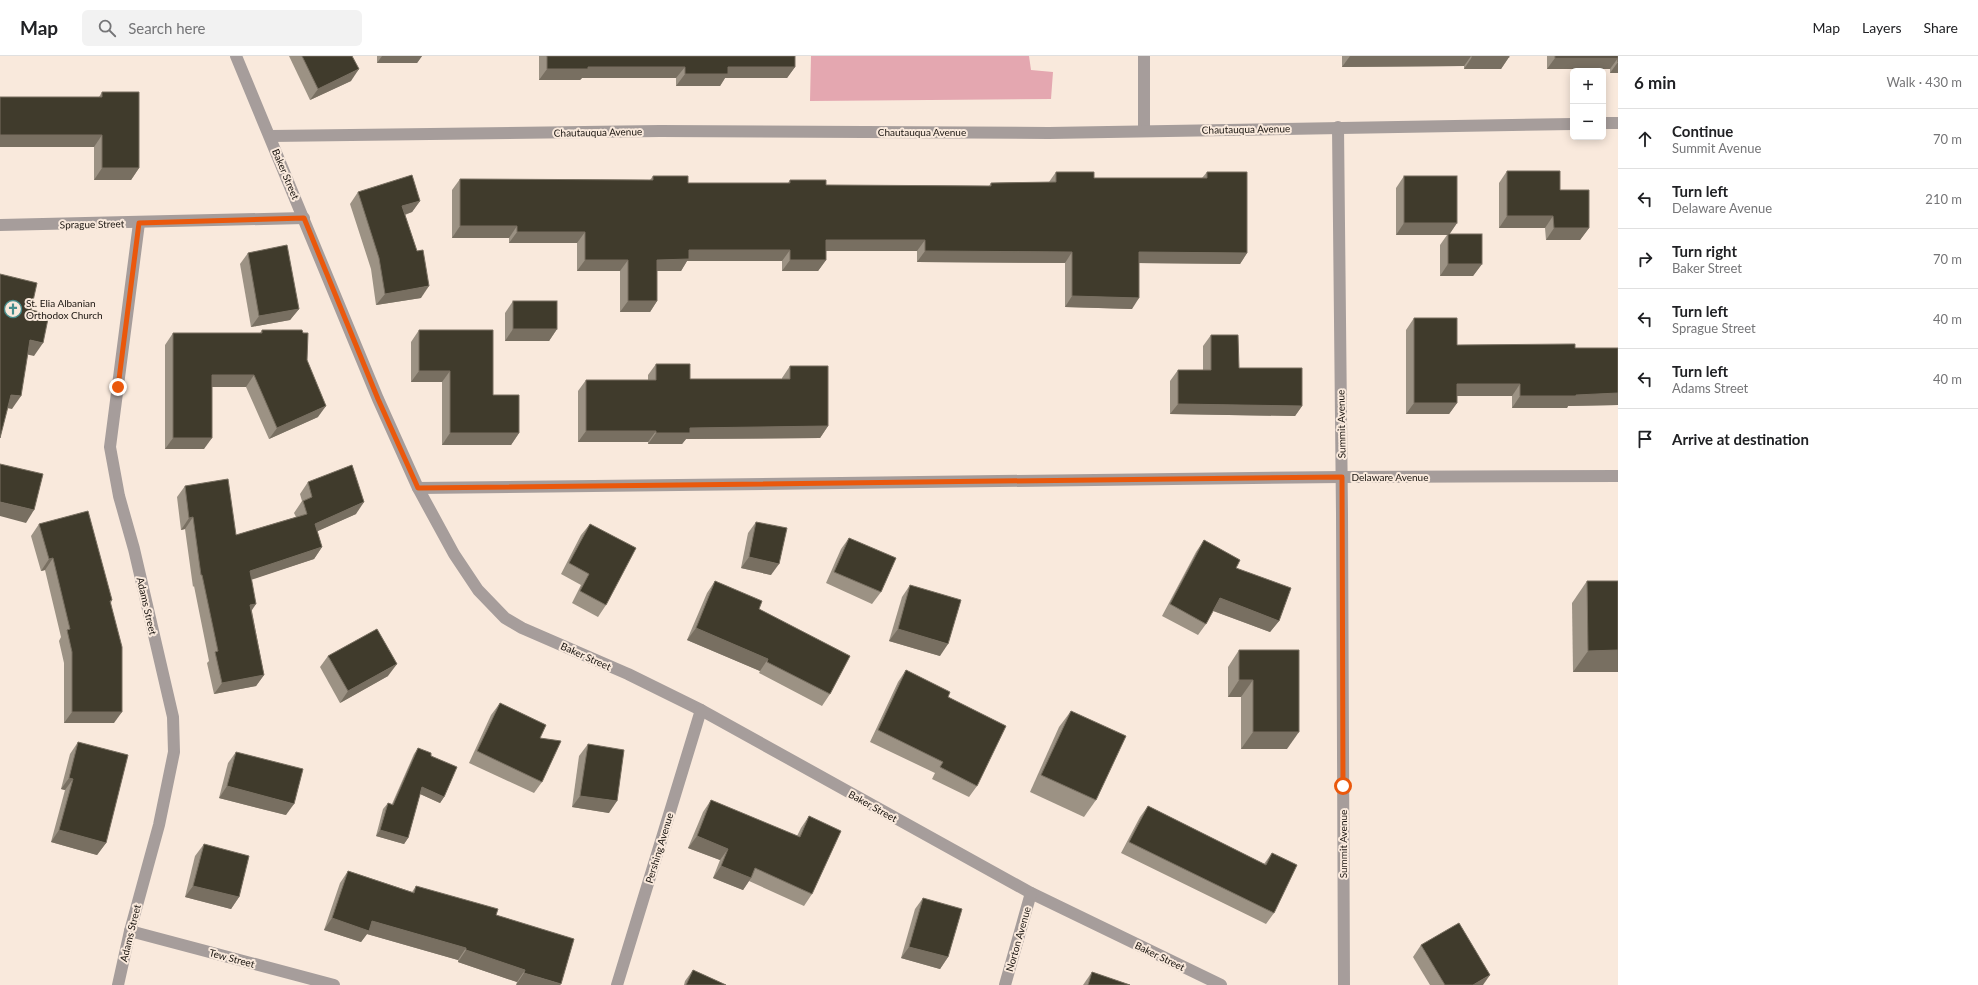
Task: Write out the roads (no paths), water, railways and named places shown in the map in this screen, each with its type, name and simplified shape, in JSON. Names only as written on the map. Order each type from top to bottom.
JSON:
[{"type":"street","name":"Baker Street","points":[[236,56],[378,399],[418,488],[454,554],[478,590],[505,618],[522,628],[628,674],[701,710],[1031,893],[1221,985]]},
{"type":"street","points":[[1144,56],[1144,131]]},
{"type":"street","points":[[1606,123],[1618,123]]},
{"type":"street","name":"Chautauqua Avenue","points":[[270,136],[660,131],[1049,133],[1570,124]]},
{"type":"street","name":"Summit Avenue","points":[[1338,127],[1342,477],[1344,985]]},
{"type":"street","name":"Sprague Street","points":[[0,225],[139,223],[304,218]]},
{"type":"street","name":"Adams Street","points":[[118,985],[130,930],[159,824],[174,752],[172,717],[134,549],[119,496],[110,447],[139,223]]},
{"type":"street","name":"Delaware Avenue","points":[[418,488],[1342,477],[1618,476]]},
{"type":"street","name":"Pershing Avenue","points":[[617,985],[701,710]]},
{"type":"street","name":"Norton Avenue","points":[[1005,985],[1031,893]]},
{"type":"street","name":"Tew Street","points":[[130,930],[334,985]]},
{"type":"place","name":"St. Elia Albanian Orthodox Church","points":[[13,309]]}]
